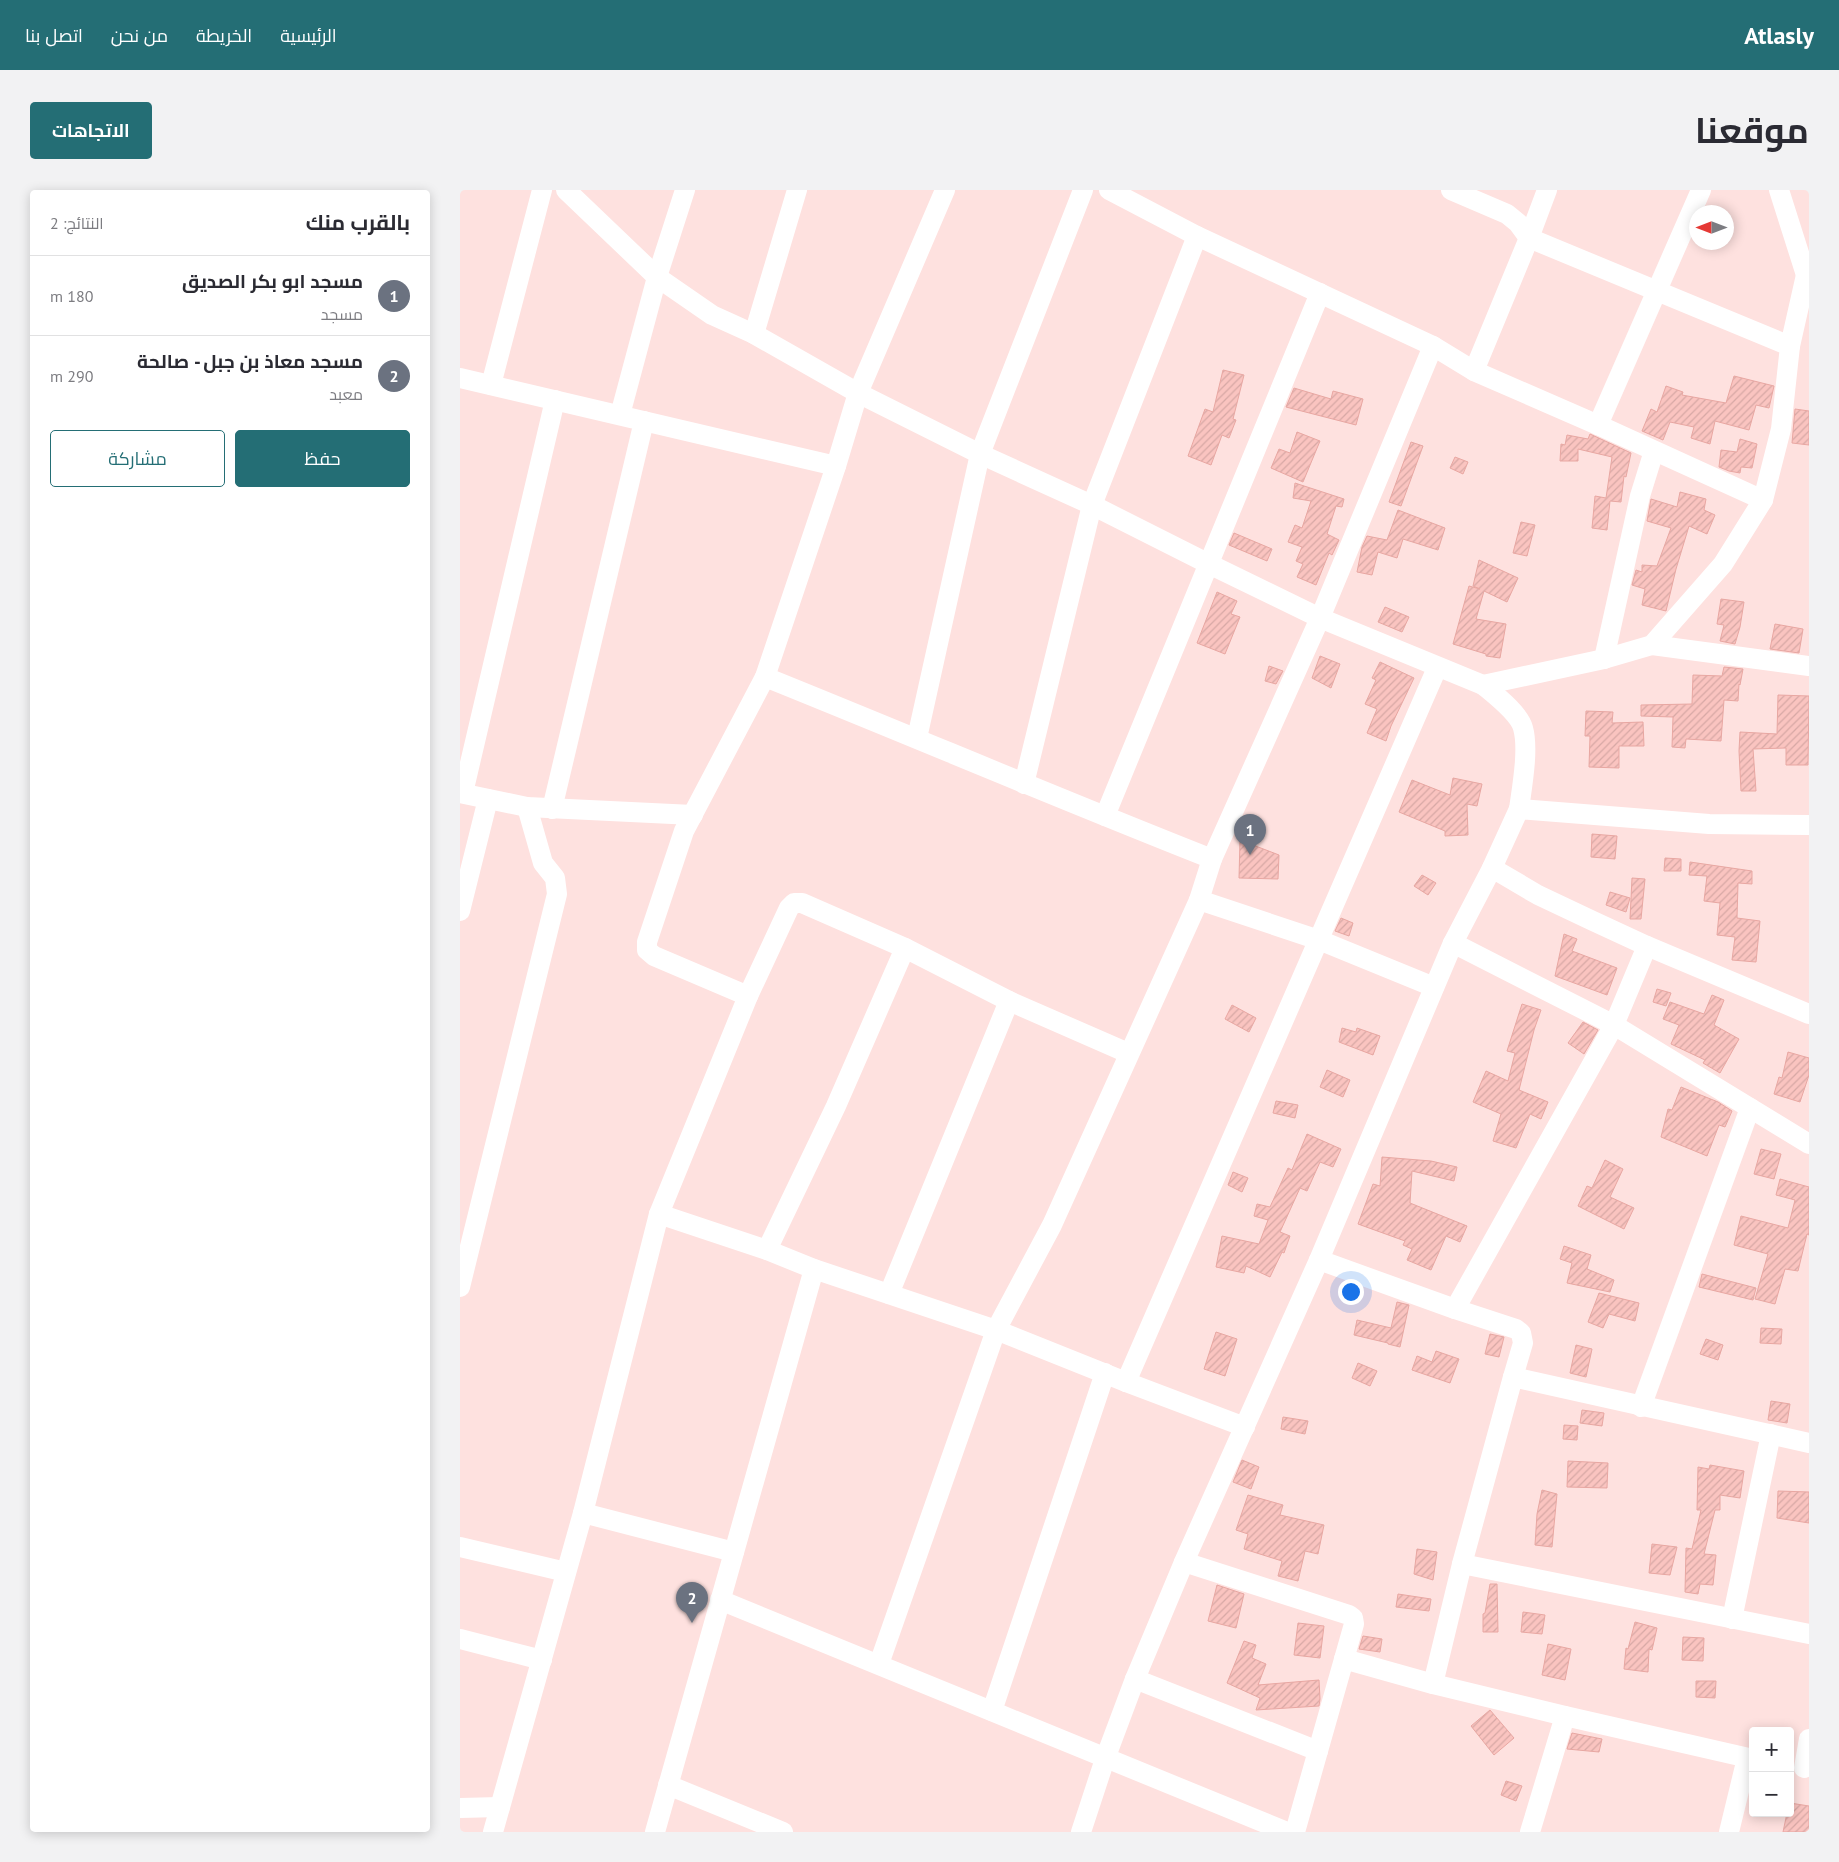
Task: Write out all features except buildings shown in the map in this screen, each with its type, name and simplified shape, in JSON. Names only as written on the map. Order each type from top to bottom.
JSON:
[{"type":"street","points":[[491,385],[542,190]]},
{"type":"street","points":[[566,190],[657,277],[712,315],[754,334],[858,393],[980,454],[1092,505],[1320,618],[1483,686],[1506,704],[1522,727],[1525,760],[1520,810],[1453,944],[1319,1260],[1184,1562],[1135,1679],[1105,1759],[1081,1832]]},
{"type":"street","points":[[620,415],[657,277],[685,190]]},
{"type":"street","points":[[754,334],[797,190]]},
{"type":"street","points":[[748,996],[654,956],[647,950],[647,942],[684,830],[765,676],[836,466],[858,393],[944,190]]},
{"type":"street","points":[[918,738],[980,454],[1083,190]]},
{"type":"street","points":[[1109,190],[1197,236],[1433,346],[1474,371],[1763,500]]},
{"type":"street","points":[[1451,190],[1507,214],[1518,223],[1529,238],[1790,346]]},
{"type":"street","points":[[1474,371],[1547,190]]},
{"type":"street","points":[[1598,425],[1701,190]]},
{"type":"street","points":[[1652,645],[1723,564],[1763,500],[1781,429],[1790,346],[1808,275],[1779,190]]},
{"type":"street","points":[[1024,784],[1092,505],[1197,236]]},
{"type":"street","points":[[1105,816],[1320,293]]},
{"type":"street","points":[[879,1664],[996,1330],[1052,1225],[1128,1053],[1199,900],[1212,859],[1320,618],[1433,346]]},
{"type":"street","points":[[460,378],[836,466]]},
{"type":"street","points":[[555,400],[461,793],[527,807],[693,815]]},
{"type":"street","points":[[552,809],[644,421]]},
{"type":"street","points":[[1604,659],[1640,496],[1654,452]]},
{"type":"street","points":[[1483,686],[1604,659],[1652,645],[1809,666]]},
{"type":"street","points":[[1126,1382],[1437,668]]},
{"type":"street","points":[[765,676],[918,738],[1024,784],[1212,859]]},
{"type":"street","points":[[460,911],[488,799]]},
{"type":"street","points":[[460,1287],[557,894],[555,878],[543,863],[527,807]]},
{"type":"street","points":[[1520,810],[1709,824],[1809,826]]},
{"type":"street","points":[[1492,868],[1538,895],[1647,946],[1809,1014]]},
{"type":"street","points":[[1199,900],[1319,940],[1434,987]]},
{"type":"street","points":[[493,1832],[583,1513],[658,1214],[748,996],[789,908],[794,903],[802,903],[905,948],[1009,1001],[1128,1053]]},
{"type":"street","points":[[1453,944],[1614,1025],[1809,1144]]},
{"type":"street","points":[[1455,1309],[1614,1025],[1647,946]]},
{"type":"street","points":[[767,1250],[836,1106],[905,948]]},
{"type":"street","points":[[889,1294],[1009,1001]]},
{"type":"street","points":[[1641,1407],[1750,1108]]},
{"type":"street","points":[[658,1214],[996,1330],[1245,1427]]},
{"type":"street","points":[[1319,1260],[1521,1332],[1522,1343],[1462,1564],[1433,1684]]},
{"type":"street","points":[[655,1832],[814,1269]]},
{"type":"street","points":[[992,1711],[1105,1373]]},
{"type":"street","points":[[1513,1377],[1809,1443]]},
{"type":"street","points":[[1732,1619],[1772,1434]]},
{"type":"street","points":[[583,1513],[734,1552]]},
{"type":"street","points":[[460,1547],[566,1572]]},
{"type":"street","points":[[1184,1562],[1349,1615],[1353,1618],[1354,1624],[1295,1832]]},
{"type":"street","points":[[1462,1564],[1809,1634]]},
{"type":"street","points":[[720,1600],[1287,1832]]},
{"type":"street","points":[[460,1639],[542,1660]]},
{"type":"street","points":[[1344,1660],[1433,1684],[1749,1759]]},
{"type":"street","points":[[1135,1679],[1318,1751]]},
{"type":"street","points":[[1530,1832],[1565,1716]]},
{"type":"street","points":[[1801,1767],[1809,1740]]},
{"type":"street","points":[[1729,1832],[1749,1762]]},
{"type":"street","points":[[668,1785],[783,1832]]},
{"type":"street","points":[[460,1808],[500,1807]]},
{"type":"place","name":"مسجد ابو بكر الصديق","points":[[1250,855]]},
{"type":"place","name":"مسجد معاذ بن جبل - صالحة","points":[[692,1623]]}]
